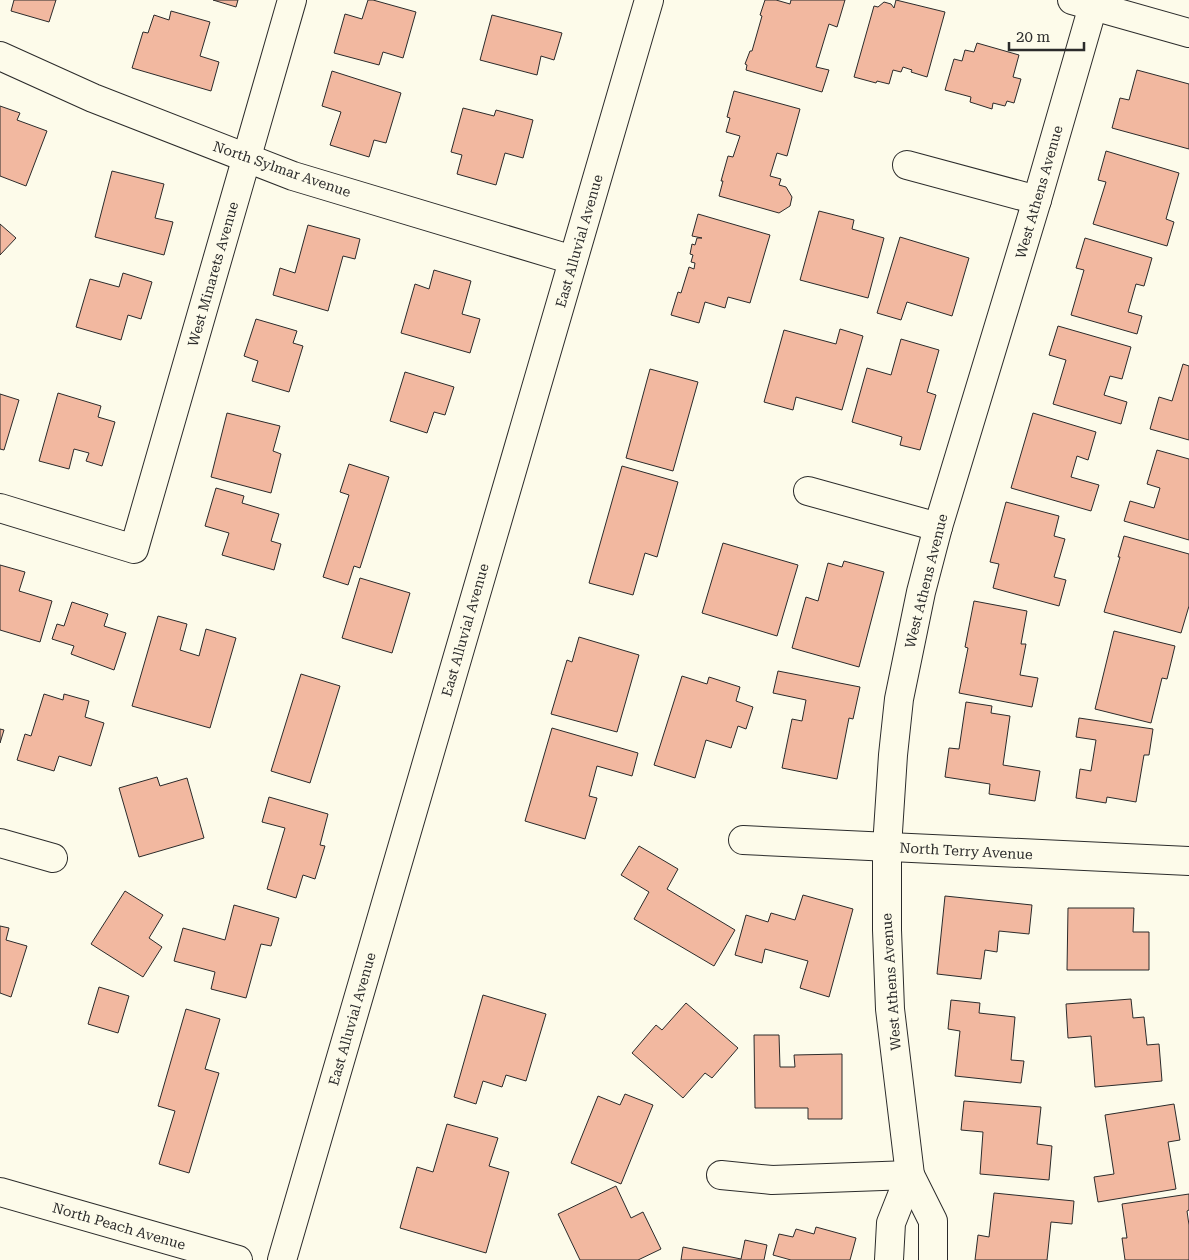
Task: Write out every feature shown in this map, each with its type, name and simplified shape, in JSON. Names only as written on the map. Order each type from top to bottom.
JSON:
[{"type":"street","name":"West Minarets Avenue","points":[[0,508],[134,549],[292,0]]},
{"type":"street","name":"East Alluvial Avenue","points":[[282,1260],[649,0]]},
{"type":"street","points":[[1082,3],[1189,33]]},
{"type":"street","name":"West Athens Avenue","points":[[933,1260],[933,1222],[910,1175],[890,1009],[887,930],[887,847],[899,699],[920,592],[1037,200],[1082,3]]},
{"type":"street","name":"North Sylmar Avenue","points":[[0,56],[93,98],[294,176],[573,260]]},
{"type":"street","points":[[907,164],[1037,200]]},
{"type":"street","points":[[808,491],[938,528]]},
{"type":"street","name":"North Terry Avenue","points":[[743,840],[1189,861]]},
{"type":"street","points":[[0,842],[53,858]]},
{"type":"street","points":[[721,1175],[772,1180],[910,1175]]},
{"type":"street","name":"West Athens Avenue","points":[[889,1260],[891,1224],[910,1175]]},
{"type":"street","name":"North Peach Avenue","points":[[0,1192],[238,1260]]},
{"type":"building","points":[[14,0],[56,0],[49,22],[11,11]]},
{"type":"building","points":[[213,0],[238,0],[236,7]]},
{"type":"building","points":[[368,0],[416,12],[403,58],[383,52],[379,65],[334,53],[345,14],[362,19]]},
{"type":"building","points":[[765,0],[776,0],[790,4],[791,0],[845,0],[837,27],[829,24],[816,67],[829,70],[822,92],[746,70],[747,65],[745,64],[750,51],[752,51]]},
{"type":"building","points":[[896,0],[945,12],[927,77],[911,72],[912,70],[903,67],[901,72],[893,70],[889,84],[877,81],[876,83],[854,77],[874,6],[878,7],[884,2],[891,4],[894,8]]},
{"type":"building","points":[[171,11],[210,22],[200,56],[219,62],[211,91],[132,68],[143,32],[148,33],[154,15],[169,20]]},
{"type":"building","points":[[492,15],[562,33],[554,60],[541,56],[537,75],[480,60]]},
{"type":"building","points":[[977,43],[1019,55],[1013,77],[1021,79],[1014,103],[1007,101],[1005,106],[993,103],[992,109],[970,102],[971,97],[945,90],[954,59],[962,61],[965,50],[974,52]]},
{"type":"building","points":[[1137,70],[1189,84],[1189,149],[1112,128],[1120,98],[1129,100]]},
{"type":"building","points":[[332,71],[401,93],[386,143],[374,140],[369,157],[330,145],[341,112],[322,106]]},
{"type":"building","points":[[734,91],[800,109],[787,156],[777,153],[770,176],[781,179],[779,185],[786,187],[792,197],[790,206],[779,213],[719,196],[728,156],[733,157],[740,136],[726,132],[730,118],[727,117]]},
{"type":"building","points":[[0,106],[20,113],[17,120],[47,131],[26,186],[0,176]]},
{"type":"building","points":[[463,108],[494,116],[496,110],[533,120],[523,158],[505,153],[496,185],[457,174],[462,155],[451,152]]},
{"type":"building","points":[[1106,151],[1179,173],[1166,219],[1174,222],[1167,246],[1093,224],[1106,182],[1098,180]]},
{"type":"building","points":[[112,171],[164,184],[155,218],[173,222],[164,255],[95,237]]},
{"type":"building","points":[[819,211],[854,220],[852,229],[884,238],[868,298],[800,280]]},
{"type":"building","points":[[698,214],[770,235],[750,303],[728,297],[725,308],[705,302],[699,323],[671,315],[678,292],[681,293],[689,267],[694,269],[695,263],[691,262],[693,255],[690,254],[692,244],[695,245],[697,238],[702,238],[692,236]]},
{"type":"building","points":[[0,224],[16,238],[0,255]]},
{"type":"building","points":[[308,225],[360,239],[355,259],[343,256],[328,311],[273,295],[280,268],[295,273]]},
{"type":"building","points":[[900,237],[969,258],[952,316],[907,302],[901,320],[877,313]]},
{"type":"building","points":[[1085,238],[1152,258],[1144,286],[1136,284],[1128,312],[1142,316],[1137,334],[1071,315],[1084,270],[1076,268]]},
{"type":"building","points":[[434,270],[471,281],[462,314],[480,319],[470,353],[401,333],[415,284],[429,289]]},
{"type":"building","points":[[123,273],[152,282],[141,319],[128,315],[121,340],[76,327],[90,279],[119,287]]},
{"type":"building","points":[[256,319],[297,331],[293,343],[303,346],[289,392],[252,381],[258,361],[244,356]]},
{"type":"building","points":[[1058,326],[1131,347],[1122,379],[1110,376],[1104,395],[1127,402],[1121,424],[1053,404],[1066,360],[1049,355]]},
{"type":"building","points":[[840,329],[863,336],[842,410],[796,397],[793,410],[764,402],[784,330],[836,344]]},
{"type":"building","points":[[901,339],[939,350],[927,392],[936,395],[920,450],[900,445],[902,437],[852,422],[867,368],[891,375]]},
{"type":"building","points":[[1183,364],[1189,366],[1189,440],[1150,429],[1159,397],[1172,401]]},
{"type":"building","points":[[650,369],[698,382],[673,471],[626,458]]},
{"type":"building","points":[[405,372],[454,387],[445,415],[434,412],[427,433],[390,421]]},
{"type":"building","points":[[58,393],[101,406],[98,417],[115,422],[102,466],[86,461],[89,453],[74,449],[69,469],[39,461]]},
{"type":"building","points":[[0,394],[19,400],[4,450],[0,449]]},
{"type":"building","points":[[227,413],[280,426],[273,451],[281,454],[271,493],[211,477]]},
{"type":"building","points":[[1033,413],[1096,432],[1088,460],[1077,456],[1071,477],[1099,485],[1091,511],[1011,488]]},
{"type":"building","points":[[1157,450],[1189,459],[1189,540],[1124,521],[1130,501],[1154,508],[1160,488],[1147,484]]},
{"type":"building","points":[[349,464],[389,477],[360,568],[354,566],[348,585],[323,577],[349,495],[340,492]]},
{"type":"building","points":[[622,466],[678,482],[657,557],[645,553],[633,595],[589,583]]},
{"type":"building","points":[[216,488],[244,496],[242,503],[279,514],[271,541],[281,544],[274,570],[222,555],[229,533],[205,526]]},
{"type":"building","points":[[1006,502],[1059,516],[1054,536],[1065,539],[1054,577],[1066,580],[1059,606],[993,588],[999,564],[990,562]]},
{"type":"building","points":[[1124,536],[1189,554],[1189,606],[1181,633],[1104,612]]},
{"type":"building","points":[[723,543],[798,565],[777,636],[702,613]]},
{"type":"building","points":[[844,561],[884,572],[859,667],[792,648],[806,597],[818,601],[828,563],[842,567]]},
{"type":"building","points":[[0,565],[25,572],[19,591],[52,601],[40,642],[0,630]]},
{"type":"building","points":[[360,578],[410,593],[392,653],[342,638]]},
{"type":"building","points":[[974,601],[1027,611],[1021,644],[1026,644],[1020,675],[1038,678],[1032,707],[959,693],[968,648],[965,647]]},
{"type":"building","points":[[72,602],[108,614],[104,626],[126,633],[114,670],[71,654],[74,646],[52,639],[57,624],[64,626]]},
{"type":"building","points":[[158,616],[187,624],[180,650],[199,656],[206,629],[236,638],[210,728],[132,706]]},
{"type":"building","points":[[1114,631],[1175,646],[1167,679],[1162,678],[1151,723],[1095,709]]},
{"type":"building","points":[[579,637],[639,655],[617,732],[551,714],[567,660],[572,662]]},
{"type":"building","points":[[778,671],[860,687],[853,719],[849,718],[837,779],[782,768],[792,719],[802,721],[806,700],[773,693]]},
{"type":"building","points":[[301,674],[340,686],[310,783],[271,771]]},
{"type":"building","points":[[682,676],[707,684],[709,677],[740,687],[736,701],[753,707],[746,729],[738,726],[731,748],[706,740],[695,778],[654,765]]},
{"type":"building","points":[[44,694],[63,700],[64,694],[89,701],[85,717],[104,723],[91,766],[59,756],[54,771],[17,760],[25,734],[31,736]]},
{"type":"building","points":[[966,702],[992,706],[991,713],[1010,716],[1003,765],[1040,771],[1035,801],[989,794],[990,784],[945,777],[949,748],[959,749]]},
{"type":"building","points":[[1079,718],[1153,729],[1149,755],[1144,755],[1136,802],[1107,797],[1106,803],[1076,798],[1080,769],[1091,771],[1096,740],[1076,737]]},
{"type":"building","points":[[552,728],[638,753],[632,776],[597,766],[589,796],[597,798],[585,839],[525,821]]},
{"type":"building","points":[[0,729],[4,730],[0,743]]},
{"type":"building","points":[[157,777],[160,786],[187,778],[204,838],[139,857],[119,788]]},
{"type":"building","points":[[269,797],[328,814],[320,845],[325,846],[315,879],[303,875],[296,898],[267,889],[285,828],[262,822]]},
{"type":"building","points":[[639,846],[678,869],[667,889],[735,930],[714,966],[634,919],[649,892],[621,875]]},
{"type":"building","points":[[125,891],[163,915],[149,938],[162,947],[143,977],[91,944]]},
{"type":"building","points":[[803,895],[853,909],[829,997],[800,988],[808,961],[765,949],[762,963],[735,955],[746,915],[768,922],[771,913],[795,920]]},
{"type":"building","points":[[945,896],[1032,905],[1029,934],[999,931],[997,952],[985,950],[981,979],[937,974]]},
{"type":"building","points":[[234,905],[279,918],[271,946],[261,944],[246,998],[211,989],[215,972],[174,961],[183,928],[225,940]]},
{"type":"building","points":[[1068,908],[1134,908],[1133,932],[1149,932],[1149,970],[1067,970]]},
{"type":"building","points":[[0,926],[9,928],[6,940],[27,946],[11,997],[0,993]]},
{"type":"building","points":[[99,987],[129,996],[118,1033],[88,1024]]},
{"type":"building","points":[[483,995],[546,1014],[526,1081],[506,1075],[502,1087],[483,1081],[476,1104],[454,1097]]},
{"type":"building","points":[[1131,999],[1133,1018],[1144,1017],[1147,1045],[1159,1044],[1162,1081],[1095,1087],[1091,1036],[1068,1038],[1066,1004]]},
{"type":"building","points":[[951,1000],[980,1003],[979,1013],[1015,1017],[1011,1060],[1024,1061],[1021,1083],[955,1076],[960,1031],[948,1029]]},
{"type":"building","points":[[686,1003],[738,1048],[712,1078],[705,1073],[683,1098],[632,1053],[656,1025],[662,1030]]},
{"type":"building","points":[[186,1009],[220,1019],[205,1069],[219,1073],[189,1173],[159,1164],[175,1111],[158,1106]]},
{"type":"building","points":[[754,1035],[779,1035],[780,1067],[795,1067],[794,1055],[842,1054],[842,1119],[808,1119],[808,1108],[755,1108]]},
{"type":"building","points":[[625,1094],[653,1105],[621,1184],[571,1163],[598,1096],[620,1105]]},
{"type":"building","points":[[964,1101],[1041,1107],[1037,1144],[1052,1146],[1049,1180],[980,1174],[983,1132],[961,1130]]},
{"type":"building","points":[[1174,1104],[1180,1140],[1168,1142],[1176,1189],[1098,1202],[1094,1177],[1114,1174],[1105,1115]]},
{"type":"building","points":[[447,1124],[498,1138],[489,1166],[509,1172],[486,1253],[400,1228],[417,1167],[433,1172]]},
{"type":"building","points":[[616,1186],[631,1218],[643,1212],[661,1249],[638,1260],[580,1260],[558,1214]]},
{"type":"building","points":[[994,1193],[1074,1201],[1072,1224],[1051,1222],[1047,1260],[975,1260],[978,1235],[989,1237]]},
{"type":"building","points":[[1189,1194],[1189,1210],[1187,1211],[1189,1260],[1125,1260],[1122,1238],[1127,1238],[1122,1204]]},
{"type":"building","points":[[816,1227],[856,1238],[850,1260],[791,1260],[773,1255],[779,1234],[793,1237],[796,1229],[814,1234]]},
{"type":"building","points":[[745,1240],[767,1245],[764,1260],[681,1260],[683,1247],[741,1259]]}]
